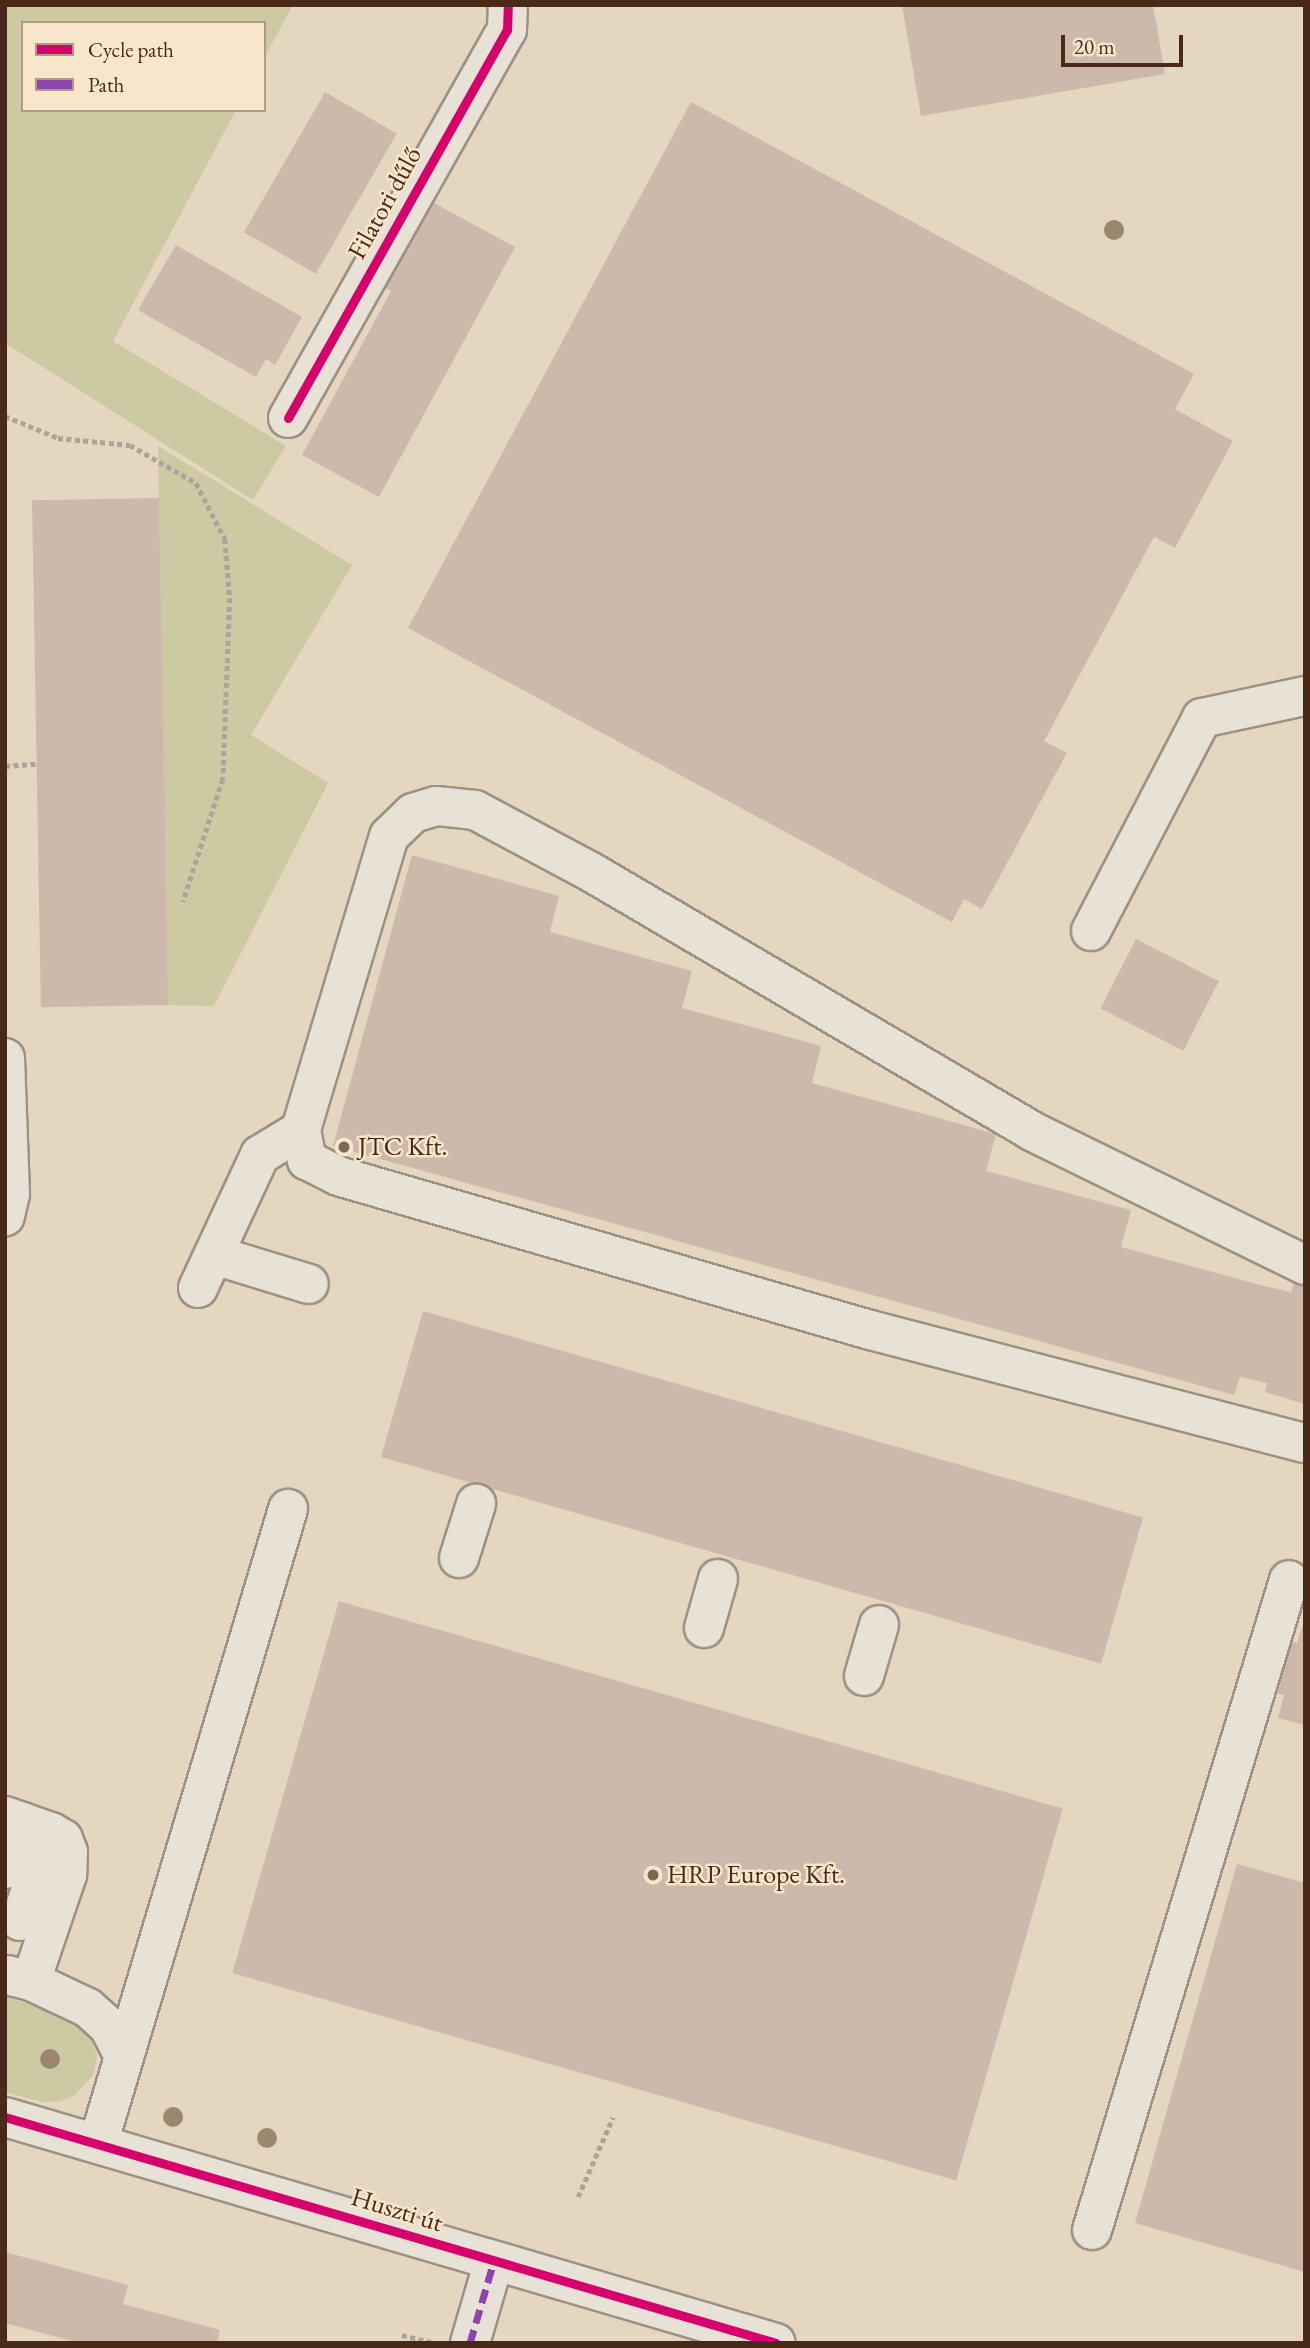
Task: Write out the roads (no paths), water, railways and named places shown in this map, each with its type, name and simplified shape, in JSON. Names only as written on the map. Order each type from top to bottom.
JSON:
[{"type":"street","name":"Filatori dűlő","points":[[288,418],[507,30],[508,5]]},
{"type":"street","points":[[1091,931],[1202,718],[1305,696]]},
{"type":"street","points":[[1305,1265],[1032,1131],[591,872],[475,810],[436,806],[414,813],[389,836],[307,1100],[301,1130],[307,1160],[338,1176],[870,1330],[1305,1443]]},
{"type":"street","points":[[5,1058],[9,1194],[5,1216]]},
{"type":"street","points":[[301,1130],[260,1155],[206,1272],[309,1284]]},
{"type":"street","points":[[459,1558],[476,1504]]},
{"type":"street","points":[[98,2144],[288,1508]]},
{"type":"street","points":[[704,1628],[718,1579]]},
{"type":"street","points":[[1092,2230],[1289,1580]]},
{"type":"street","points":[[864,1676],[879,1625]]},
{"type":"street","points":[[5,1869],[26,1823],[63,1839],[68,1852],[67,1875],[25,1922],[18,1978],[88,2008],[109,2026],[123,2055]]},
{"type":"street","name":"Huszti út","points":[[5,2117],[776,2343]]},
{"type":"street","points":[[470,2343],[494,2261]]},
{"type":"place","name":"JTC Kft.","points":[[344,1147]]},
{"type":"place","name":"HRP Europe Kft.","points":[[653,1875]]}]
